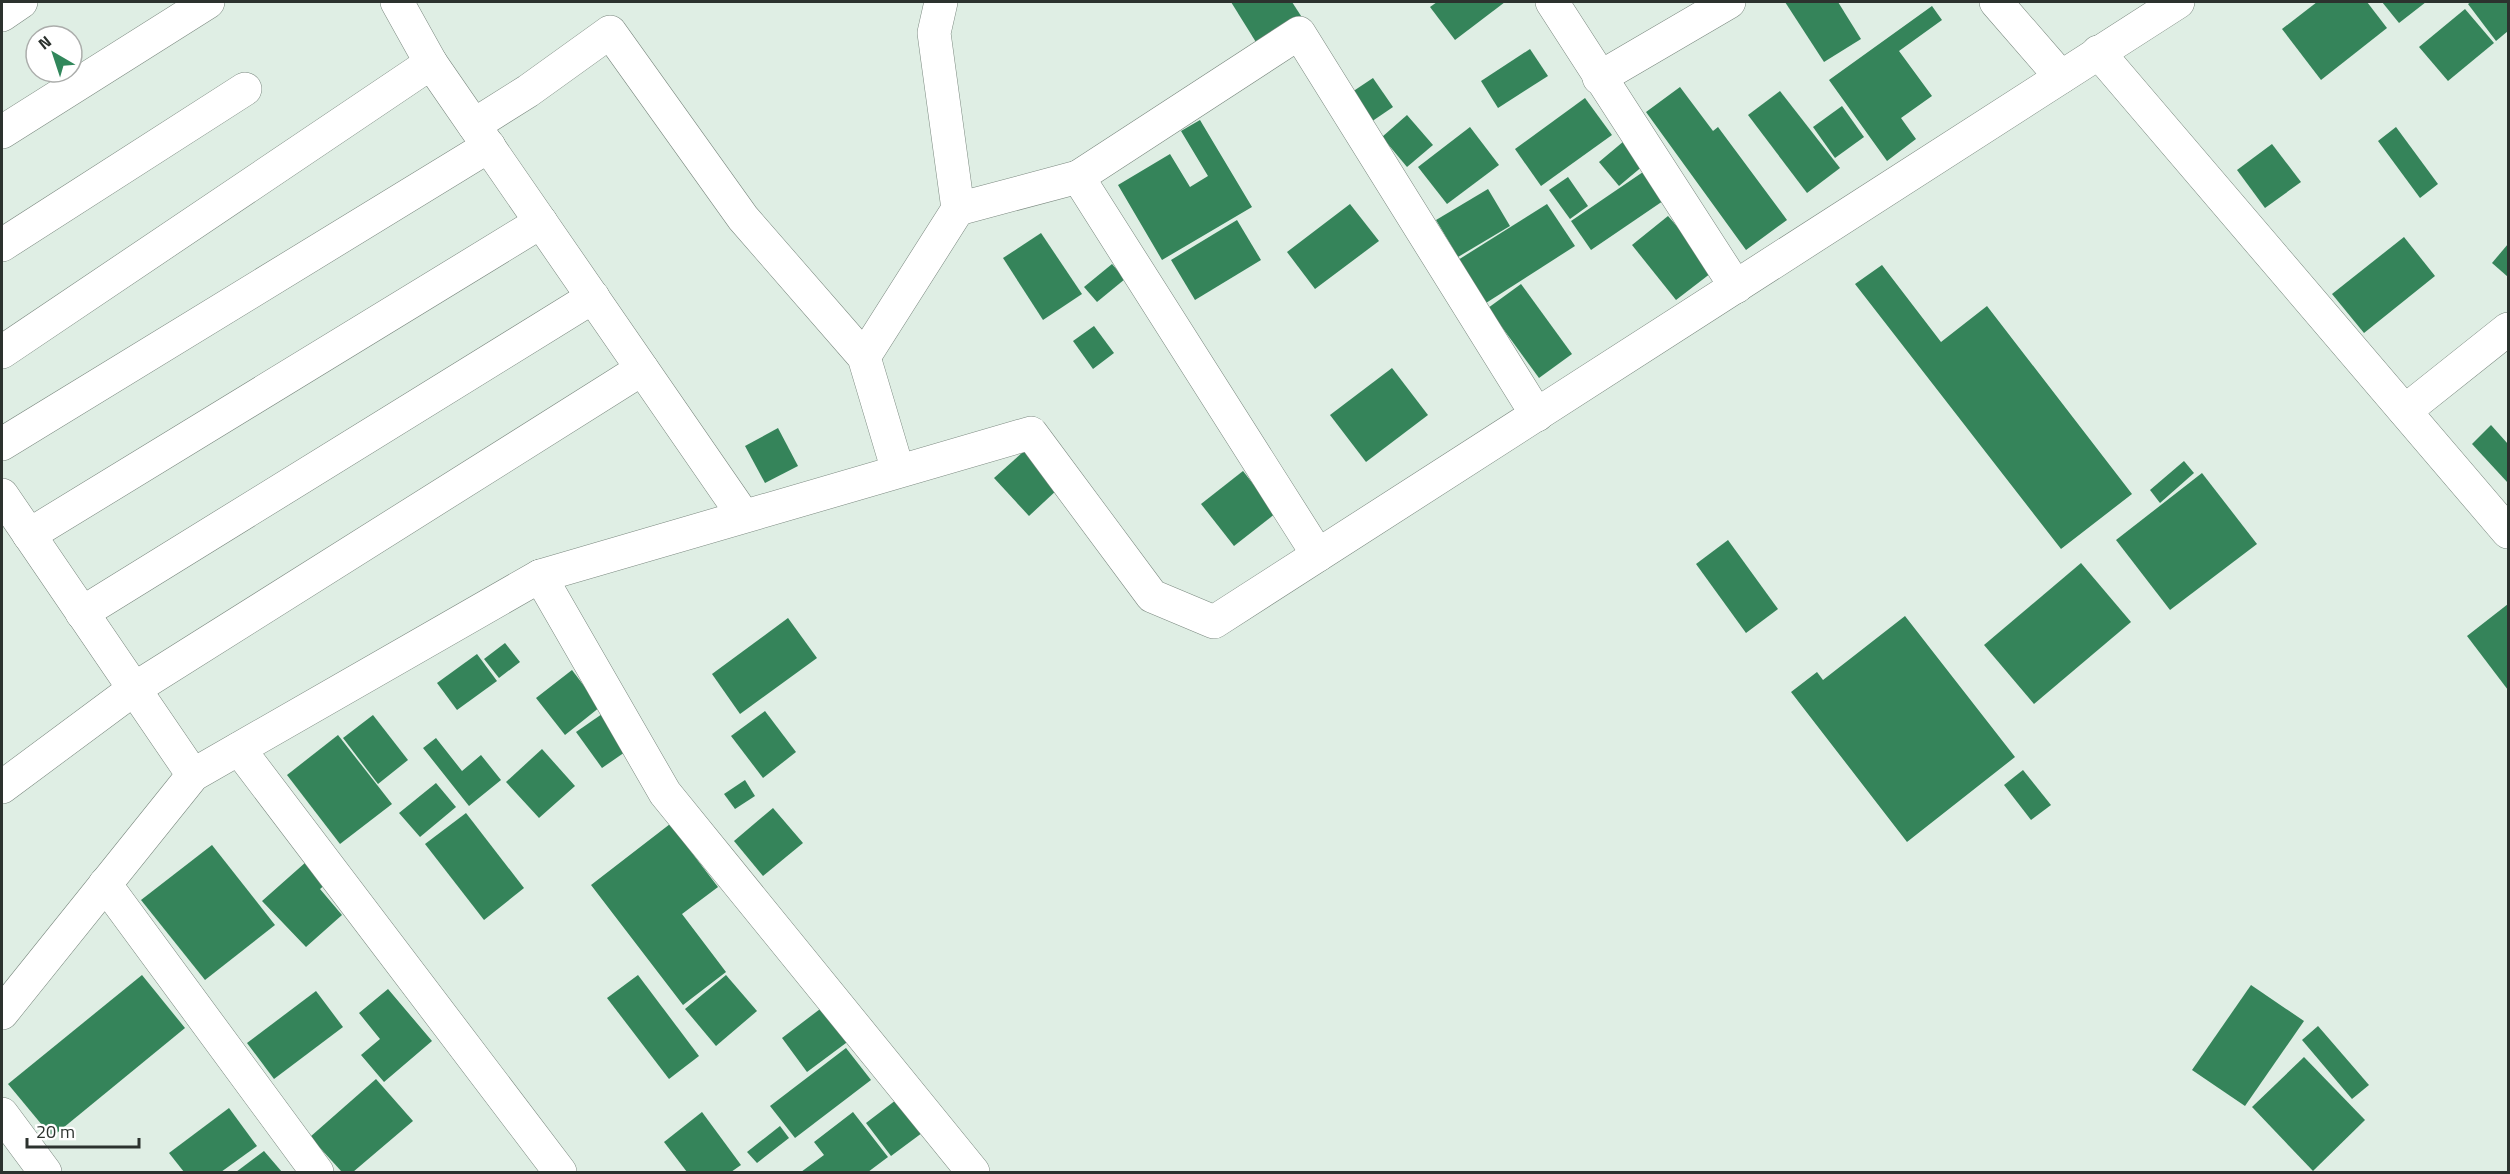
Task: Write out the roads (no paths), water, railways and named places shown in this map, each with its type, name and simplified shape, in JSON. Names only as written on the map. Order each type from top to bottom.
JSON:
[{"type":"street","points":[[2,15],[21,2]]},
{"type":"street","points":[[2,132],[208,2]]},
{"type":"street","points":[[397,2],[431,63],[743,515]]},
{"type":"street","points":[[864,357],[958,209],[934,33],[941,2]]},
{"type":"street","points":[[1552,2],[1736,287]]},
{"type":"street","points":[[1599,78],[1729,2]]},
{"type":"street","points":[[1996,2],[2061,77]]},
{"type":"street","points":[[2,1013],[193,775],[540,576],[743,515],[1031,433],[1152,596],[1214,622],[2178,2]]},
{"type":"street","points":[[2,444],[481,136],[528,91],[610,32],[743,218],[864,357],[898,471]]},
{"type":"street","points":[[958,209],[1078,177],[1299,33],[1537,415]]},
{"type":"street","points":[[2098,52],[2508,532]]},
{"type":"street","points":[[2,352],[431,63]]},
{"type":"street","points":[[2,245],[245,89]]},
{"type":"street","points":[[1078,177],[1318,555]]},
{"type":"street","points":[[29,535],[541,222]]},
{"type":"street","points":[[82,613],[593,297]]},
{"type":"street","points":[[2405,411],[2508,329]]},
{"type":"street","points":[[2,787],[134,689],[642,369]]},
{"type":"street","points":[[2,495],[193,775]]},
{"type":"street","points":[[540,576],[665,793],[973,1173]]},
{"type":"street","points":[[239,749],[560,1173]]},
{"type":"street","points":[[105,884],[316,1173]]},
{"type":"street","points":[[2,1114],[45,1173]]}]
